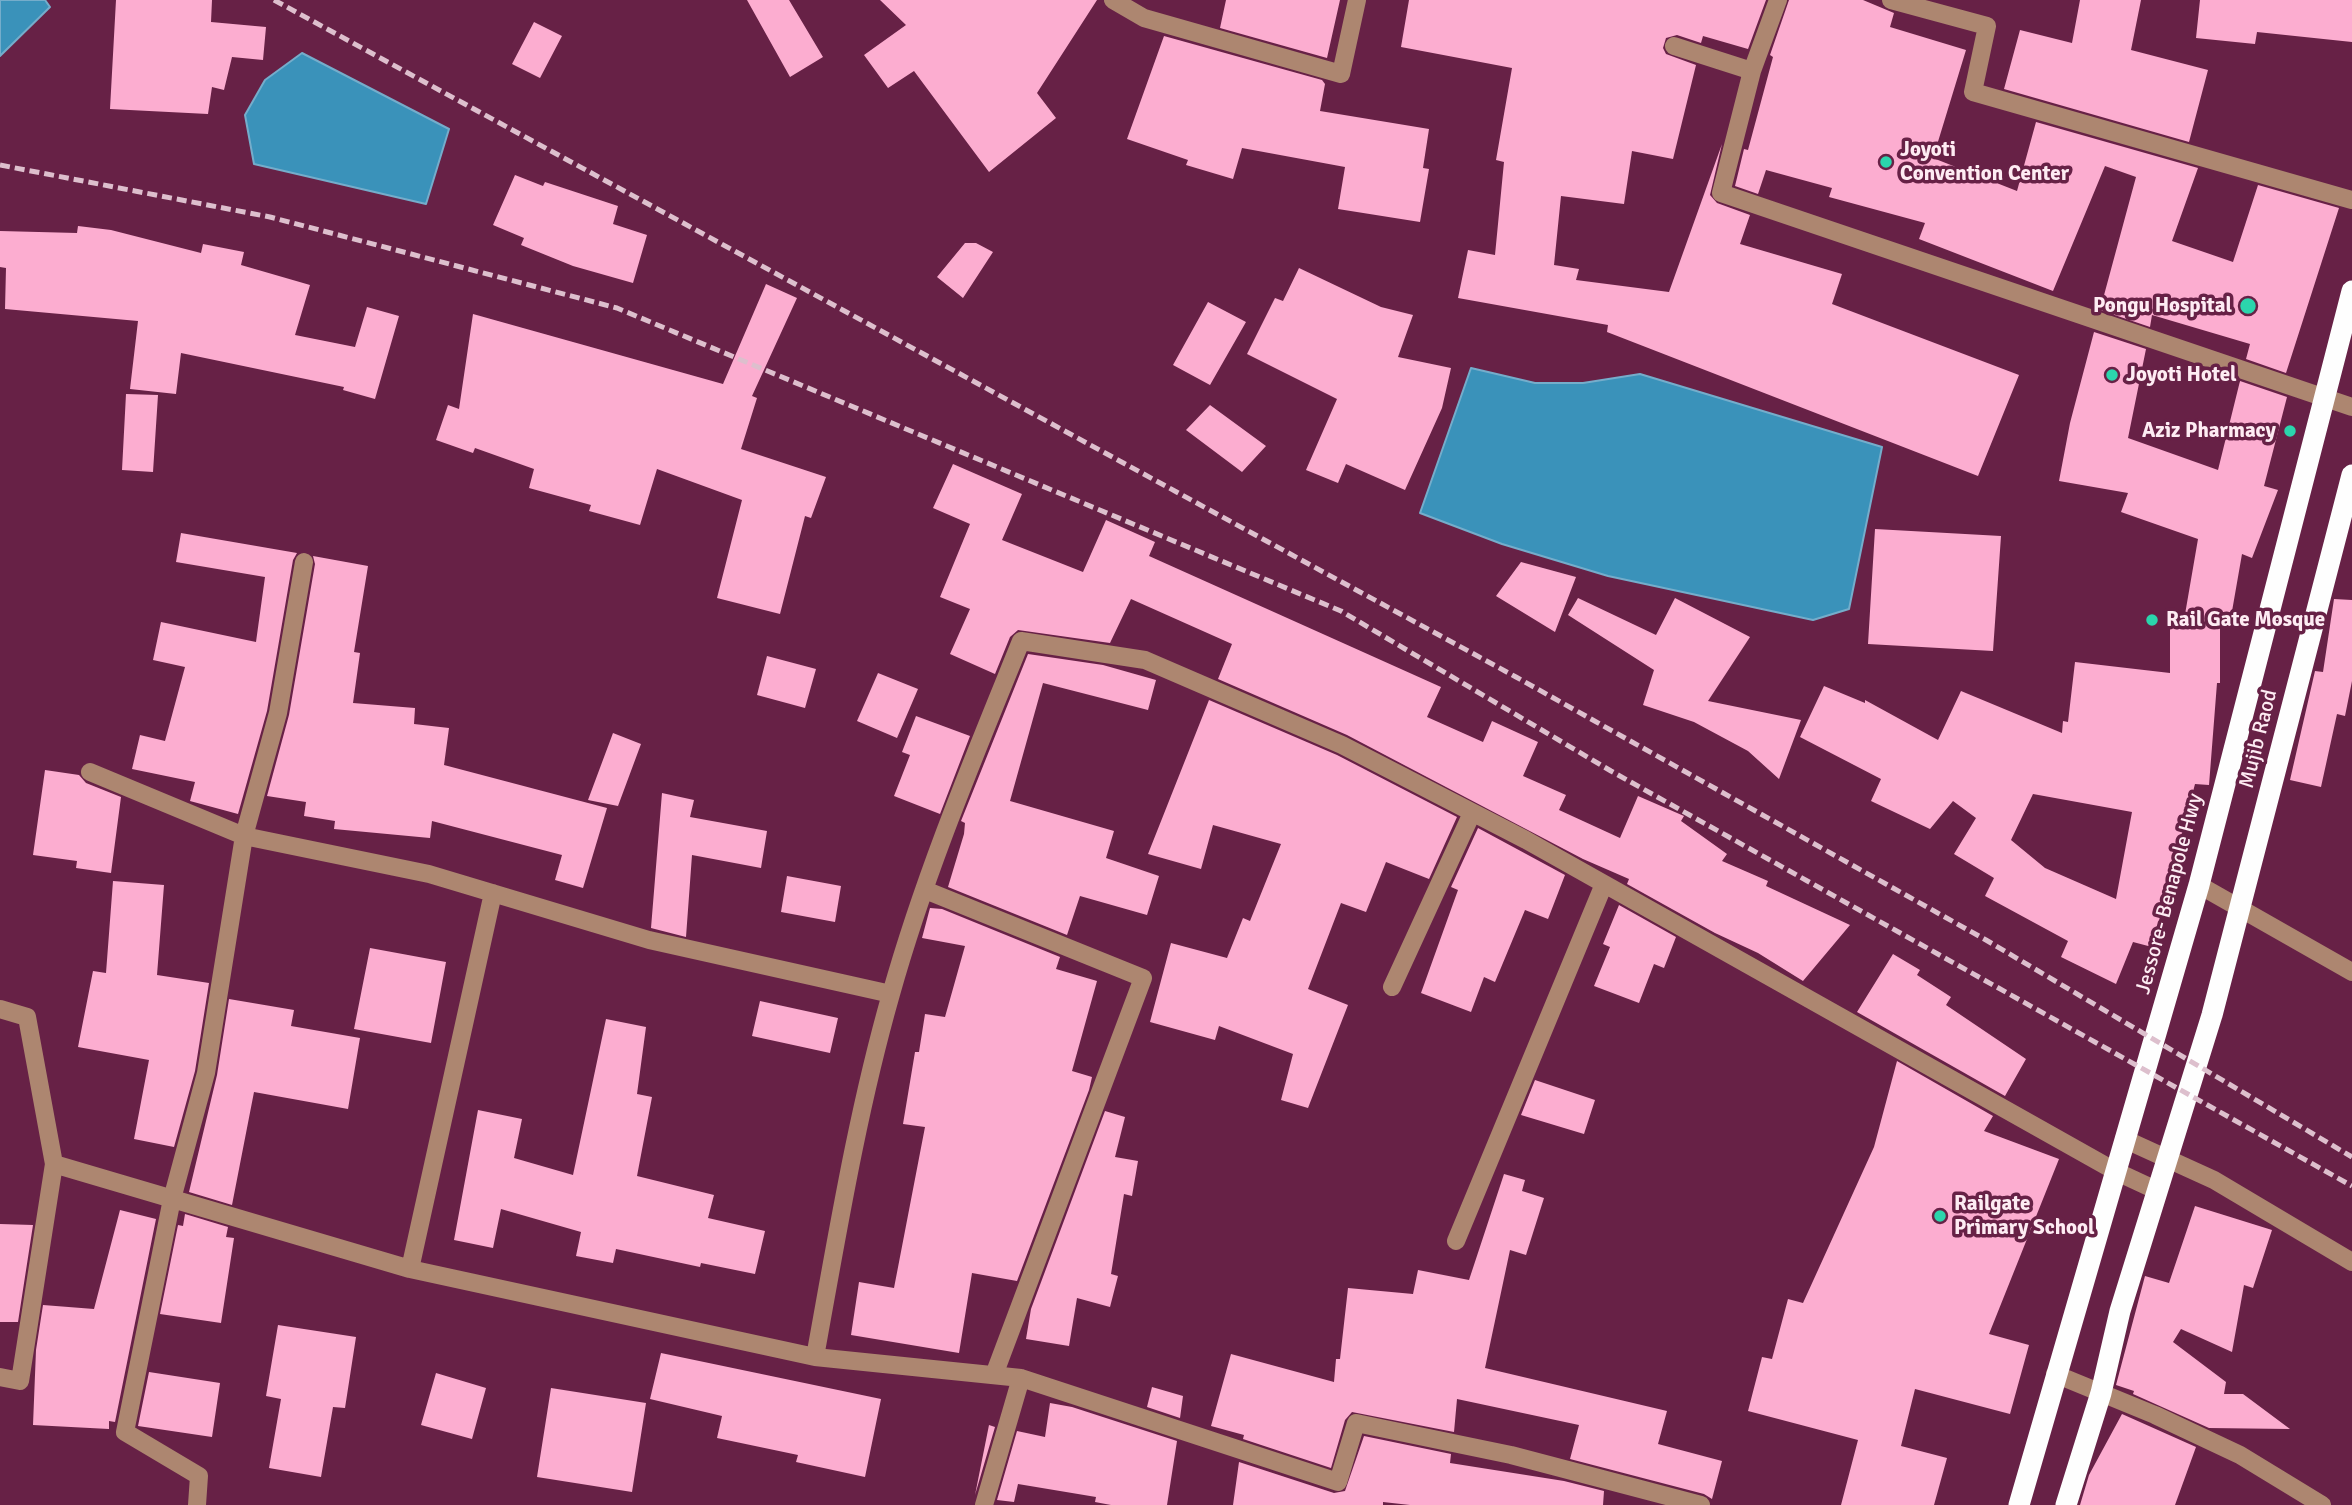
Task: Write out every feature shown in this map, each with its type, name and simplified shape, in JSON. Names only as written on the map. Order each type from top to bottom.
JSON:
[{"type":"highway","name":"Jessore- Benapole Hwy","points":[[2019,1505],[2199,885],[2352,291]]},
{"type":"highway","name":"Mujib Raod","points":[[2169,1158],[2186,1091],[2212,1015],[2241,908],[2352,475]]},
{"type":"highway","points":[[2066,1505],[2101,1393],[2120,1311],[2169,1158]]},
{"type":"street","points":[[1113,0],[1144,18],[1341,74],[1357,0]]},
{"type":"street","points":[[1778,0],[1752,71],[1721,193],[2352,407]]},
{"type":"street","points":[[1891,0],[1987,26],[1973,92],[2352,200]]},
{"type":"street","points":[[1674,46],[1752,71]]},
{"type":"street","points":[[197,1505],[199,1476],[125,1433],[172,1199],[206,1073],[244,836],[278,713],[304,562]]},
{"type":"street","points":[[815,1357],[846,1185],[891,994],[952,811],[1021,641],[1145,660],[1342,745],[1604,884],[2115,1171],[2158,1191]]},
{"type":"street","points":[[90,772],[244,836],[429,874],[649,940],[891,994]]},
{"type":"street","points":[[1391,987],[1472,813]]},
{"type":"street","points":[[1456,1241],[1604,884]]},
{"type":"street","points":[[2199,885],[2352,972]]},
{"type":"street","points":[[925,890],[1143,978],[994,1376]]},
{"type":"street","points":[[410,1269],[493,893]]},
{"type":"street","points":[[0,1009],[27,1017],[54,1164],[20,1381],[0,1377]]},
{"type":"street","points":[[2124,1139],[2214,1180],[2352,1262]]},
{"type":"street","points":[[54,1164],[410,1269],[815,1357],[1021,1378],[1338,1482],[1356,1423],[1511,1455],[1701,1505]]},
{"type":"street","points":[[2055,1374],[2240,1455],[2322,1505]]},
{"type":"street","points":[[984,1505],[1021,1378]]},
{"type":"water","points":[[0,0],[45,0],[50,7],[0,56]]},
{"type":"water","points":[[302,53],[449,129],[426,204],[254,164],[245,115],[265,80]]},
{"type":"water","points":[[1471,368],[1535,383],[1583,383],[1640,374],[1882,447],[1849,609],[1813,620],[1608,576],[1502,544],[1420,513]]},
{"type":"building","points":[[116,0],[212,0],[211,22],[266,27],[263,60],[232,57],[224,90],[212,87],[208,114],[110,109]]},
{"type":"building","points":[[747,0],[789,0],[823,57],[790,77]]},
{"type":"building","points":[[880,0],[1097,0],[1037,93],[1056,118],[989,172],[914,71],[888,88],[864,55],[906,25]]},
{"type":"building","points":[[1226,0],[1340,0],[1327,58],[1220,28]]},
{"type":"building","points":[[1409,0],[1766,0],[1748,49],[1703,36],[1701,43],[1677,35],[1666,38],[1663,48],[1666,54],[1696,65],[1673,159],[1632,151],[1624,204],[1561,196],[1554,265],[1579,269],[1576,280],[1669,292],[1722,144],[1710,195],[1717,203],[1750,215],[1740,244],[1842,274],[1832,304],[2019,375],[1978,476],[1607,332],[1608,325],[1458,298],[1468,250],[1495,255],[1504,162],[1496,160],[1512,68],[1401,47]]},
{"type":"building","points":[[1789,0],[1863,0],[1894,13],[1890,27],[1966,50],[1933,158],[2017,191],[2036,122],[2198,168],[2172,241],[2233,262],[2258,185],[2339,208],[2286,373],[2246,359],[2250,344],[2152,315],[2150,327],[2100,310],[2136,177],[2105,166],[2053,291],[1919,239],[1925,223],[1829,197],[1832,188],[1766,170],[1758,194],[1735,186],[1744,149],[1748,150],[1773,57],[1770,55]]},
{"type":"building","points":[[2080,0],[2141,0],[2131,50],[2208,70],[2189,142],[2004,89],[2020,30],[2072,43]]},
{"type":"building","points":[[2200,0],[2352,0],[2352,42],[2257,32],[2255,44],[2196,38]]},
{"type":"building","points":[[534,22],[562,36],[540,78],[512,64]]},
{"type":"building","points":[[1164,36],[1322,80],[1325,84],[1320,111],[1429,129],[1423,168],[1429,169],[1420,222],[1338,209],[1345,167],[1242,148],[1233,179],[1186,165],[1188,160],[1127,139]]},
{"type":"building","points":[[515,175],[543,186],[545,182],[618,206],[613,224],[647,235],[633,283],[573,266],[521,245],[524,238],[493,225]]},
{"type":"building","points":[[78,226],[111,230],[201,253],[203,244],[244,252],[241,265],[310,285],[295,335],[355,347],[367,307],[399,316],[375,399],[343,390],[344,387],[181,353],[176,394],[130,389],[138,321],[5,309],[6,268],[0,267],[0,231],[77,233]]},
{"type":"building","points":[[965,243],[976,243],[993,252],[963,298],[937,277]]},
{"type":"building","points":[[1299,268],[1381,307],[1413,315],[1398,357],[1451,368],[1442,408],[1405,490],[1346,464],[1338,483],[1306,470],[1337,399],[1247,354],[1275,298],[1283,301]]},
{"type":"building","points":[[766,284],[797,298],[752,396],[757,398],[741,449],[826,477],[811,518],[805,516],[780,614],[717,598],[742,500],[657,469],[640,525],[589,511],[591,505],[529,488],[534,469],[475,448],[473,453],[436,440],[448,405],[459,409],[473,314],[723,384]]},
{"type":"building","points":[[1208,302],[1246,322],[1210,385],[1173,365]]},
{"type":"building","points":[[2094,332],[2146,349],[2128,438],[2218,470],[2240,381],[2287,397],[2264,486],[2278,490],[2252,558],[2242,554],[2231,617],[2220,615],[2220,683],[2217,683],[2209,785],[2195,784],[2152,947],[2133,942],[2116,984],[2061,957],[2068,941],[1985,896],[1994,878],[1954,854],[1976,818],[1953,801],[1930,829],[1871,801],[1881,779],[1800,737],[1824,686],[1865,703],[1865,700],[1938,740],[1961,691],[2062,733],[2063,721],[2068,722],[2075,662],[2170,673],[2170,626],[2183,626],[2198,539],[2121,512],[2128,493],[2059,481],[2070,423]],"holes":[[[2033,794],[2132,812],[2116,899],[2045,868],[2011,840]]]},
{"type":"building","points":[[126,394],[158,395],[153,472],[122,470]]},
{"type":"building","points":[[1210,405],[1266,446],[1242,472],[1186,430]]},
{"type":"building","points":[[953,464],[1022,494],[1002,540],[1083,572],[1106,520],[1155,542],[1149,556],[1441,687],[1427,717],[1483,742],[1492,721],[1538,742],[1523,776],[1566,795],[1559,810],[1620,838],[1638,796],[1684,816],[1681,821],[1727,854],[1722,861],[1768,881],[1766,886],[1850,925],[1803,981],[1758,953],[1715,933],[1627,884],[1629,879],[1583,859],[1347,735],[1218,679],[1232,644],[1131,599],[1110,643],[1018,630],[1010,637],[995,674],[950,654],[970,609],[940,597],[970,524],[933,508]]},
{"type":"building","points":[[1875,529],[2001,536],[1993,651],[1868,644]]},
{"type":"building","points":[[181,533],[297,553],[293,560],[267,711],[238,814],[190,801],[195,782],[132,769],[140,735],[165,741],[185,667],[153,660],[161,622],[256,642],[265,577],[176,562]]},
{"type":"building","points":[[313,556],[368,566],[354,652],[360,653],[353,703],[415,708],[414,724],[449,728],[444,765],[607,808],[583,888],[555,880],[562,855],[432,821],[430,838],[334,829],[335,821],[304,816],[306,802],[267,796],[289,715],[315,564]]},
{"type":"building","points":[[1521,562],[1576,577],[1555,632],[1496,596]]},
{"type":"building","points":[[1578,598],[1656,635],[1675,598],[1750,637],[1708,701],[1801,720],[1779,779],[1748,751],[1694,722],[1643,705],[1654,670],[1568,615]]},
{"type":"building","points":[[2334,599],[2352,600],[2352,681],[2345,716],[2337,714],[2321,787],[2290,780],[2315,671],[2323,672]]},
{"type":"building","points":[[1028,654],[1103,665],[1156,680],[1148,710],[1043,683],[1010,801],[1114,831],[1106,858],[1159,876],[1147,915],[1080,896],[1067,935],[948,887],[964,834],[965,823],[961,821]]},
{"type":"building","points":[[767,656],[816,669],[805,708],[757,695]]},
{"type":"building","points":[[878,673],[918,689],[897,738],[857,721]]},
{"type":"building","points":[[1209,700],[1337,755],[1457,817],[1429,879],[1386,862],[1366,912],[1341,903],[1308,989],[1348,1005],[1308,1108],[1281,1100],[1293,1054],[1219,1026],[1215,1040],[1150,1022],[1171,943],[1227,958],[1243,918],[1250,921],[1281,844],[1213,825],[1201,869],[1148,854]]},
{"type":"building","points":[[916,716],[970,736],[940,814],[894,796],[910,755],[902,752]]},
{"type":"building","points":[[613,733],[641,744],[618,806],[588,800]]},
{"type":"building","points":[[45,770],[79,775],[86,783],[121,797],[111,873],[76,868],[77,861],[33,855]]},
{"type":"building","points":[[662,793],[694,800],[690,817],[767,831],[761,868],[692,855],[686,937],[651,928]]},
{"type":"building","points":[[1478,828],[1565,875],[1548,919],[1525,910],[1495,982],[1484,977],[1471,1012],[1421,993],[1458,890],[1451,887]]},
{"type":"building","points":[[787,876],[841,886],[835,922],[781,912]]},
{"type":"building","points":[[113,881],[164,885],[157,975],[209,983],[195,1071],[174,1147],[134,1139],[149,1060],[78,1047],[93,971],[106,973]]},
{"type":"building","points":[[1619,905],[1676,937],[1664,968],[1654,964],[1639,1003],[1594,986],[1610,947],[1603,944]]},
{"type":"building","points":[[930,908],[942,909],[1060,957],[1056,969],[1097,981],[1072,1071],[1092,1077],[1089,1090],[1017,1281],[972,1273],[959,1353],[851,1335],[859,1282],[894,1288],[925,1127],[903,1124],[915,1052],[919,1052],[925,1014],[945,1017],[965,946],[922,938]]},
{"type":"building","points":[[370,948],[446,962],[431,1043],[354,1029]]},
{"type":"building","points":[[1893,954],[1920,970],[1917,975],[1951,997],[1946,1005],[2026,1059],[2005,1096],[1857,1012]]},
{"type":"building","points":[[229,999],[294,1010],[291,1026],[360,1038],[348,1109],[254,1092],[232,1205],[189,1192],[217,1075]]},
{"type":"building","points":[[760,1001],[838,1018],[830,1053],[752,1036]]},
{"type":"building","points":[[606,1019],[646,1027],[637,1094],[652,1097],[637,1176],[714,1195],[708,1218],[765,1231],[755,1274],[701,1263],[700,1267],[616,1249],[613,1263],[576,1256],[581,1232],[501,1209],[493,1248],[454,1240],[478,1110],[522,1119],[514,1158],[573,1175]]},
{"type":"building","points":[[1897,1061],[1993,1116],[1984,1131],[2059,1159],[1989,1334],[2029,1345],[2010,1414],[1915,1389],[1901,1446],[1947,1458],[1934,1505],[1841,1505],[1858,1440],[1748,1411],[1762,1357],[1772,1359],[1788,1299],[1803,1303],[1874,1147]]},
{"type":"building","points":[[1535,1080],[1595,1100],[1584,1134],[1521,1115]]},
{"type":"building","points":[[1105,1111],[1125,1117],[1115,1157],[1138,1161],[1132,1196],[1124,1194],[1111,1274],[1118,1276],[1110,1307],[1077,1298],[1069,1346],[1026,1339],[1031,1309]]},
{"type":"building","points":[[1504,1174],[1525,1180],[1522,1191],[1544,1198],[1526,1255],[1510,1250],[1485,1368],[1667,1411],[1658,1444],[1722,1461],[1712,1499],[1704,1494],[1570,1459],[1579,1425],[1457,1399],[1454,1432],[1352,1412],[1345,1420],[1331,1468],[1243,1439],[1244,1435],[1211,1426],[1231,1354],[1334,1382],[1336,1359],[1340,1359],[1348,1288],[1413,1294],[1418,1270],[1469,1280]]},
{"type":"building","points":[[2195,1206],[2272,1230],[2253,1288],[2244,1285],[2232,1352],[2181,1329],[2173,1342],[2226,1382],[2224,1394],[2243,1394],[2290,1429],[2209,1428],[2133,1394],[2134,1391],[2116,1385],[2145,1276],[2169,1283]]},
{"type":"building","points":[[120,1210],[156,1219],[115,1422],[109,1421],[109,1429],[33,1425],[36,1350],[43,1305],[94,1309]]},
{"type":"building","points":[[185,1214],[228,1227],[226,1237],[234,1238],[221,1323],[160,1314],[178,1225],[183,1226]]},
{"type":"building","points":[[0,1224],[33,1225],[18,1322],[0,1322]]},
{"type":"building","points":[[278,1325],[356,1337],[345,1408],[333,1407],[321,1477],[269,1468],[281,1399],[266,1396]]},
{"type":"building","points":[[661,1353],[881,1399],[865,1477],[796,1462],[798,1455],[717,1438],[722,1416],[650,1399]]},
{"type":"building","points":[[149,1372],[220,1383],[212,1437],[138,1426]]},
{"type":"building","points":[[436,1373],[486,1388],[472,1439],[421,1425]]},
{"type":"building","points":[[1152,1387],[1183,1396],[1180,1418],[1147,1407]]},
{"type":"building","points":[[551,1388],[646,1403],[632,1492],[537,1477]]},
{"type":"building","points":[[1050,1403],[1072,1407],[1177,1441],[1167,1505],[1111,1505],[1095,1502],[1096,1497],[1018,1484],[1014,1502],[997,1500],[1017,1431],[1045,1437]]},
{"type":"building","points":[[2122,1414],[2196,1447],[2175,1505],[2080,1505],[2089,1475]]},
{"type":"building","points":[[989,1425],[995,1427],[975,1495]]},
{"type":"building","points":[[1364,1436],[1451,1454],[1450,1463],[1564,1481],[1604,1491],[1603,1505],[1410,1505],[1383,1502],[1383,1505],[1233,1505],[1239,1462],[1334,1493],[1345,1491]]},
{"type":"railway","points":[[274,0],[1516,677],[1986,940],[2352,1157]]},
{"type":"railway","points":[[0,165],[270,217],[617,308],[1341,611],[1611,771],[2352,1186]]},
{"type":"place","name":"Joyoti Convention Center","points":[[1886,162]]},
{"type":"place","name":"Pongu Hospital","points":[[2248,306]]},
{"type":"place","name":"Joyoti Hotel","points":[[2112,375]]},
{"type":"place","name":"Aziz Pharmacy","points":[[2290,431]]},
{"type":"place","name":"Rail Gate Mosque","points":[[2152,620]]},
{"type":"place","name":"Railgate Primary School","points":[[1940,1216]]}]
